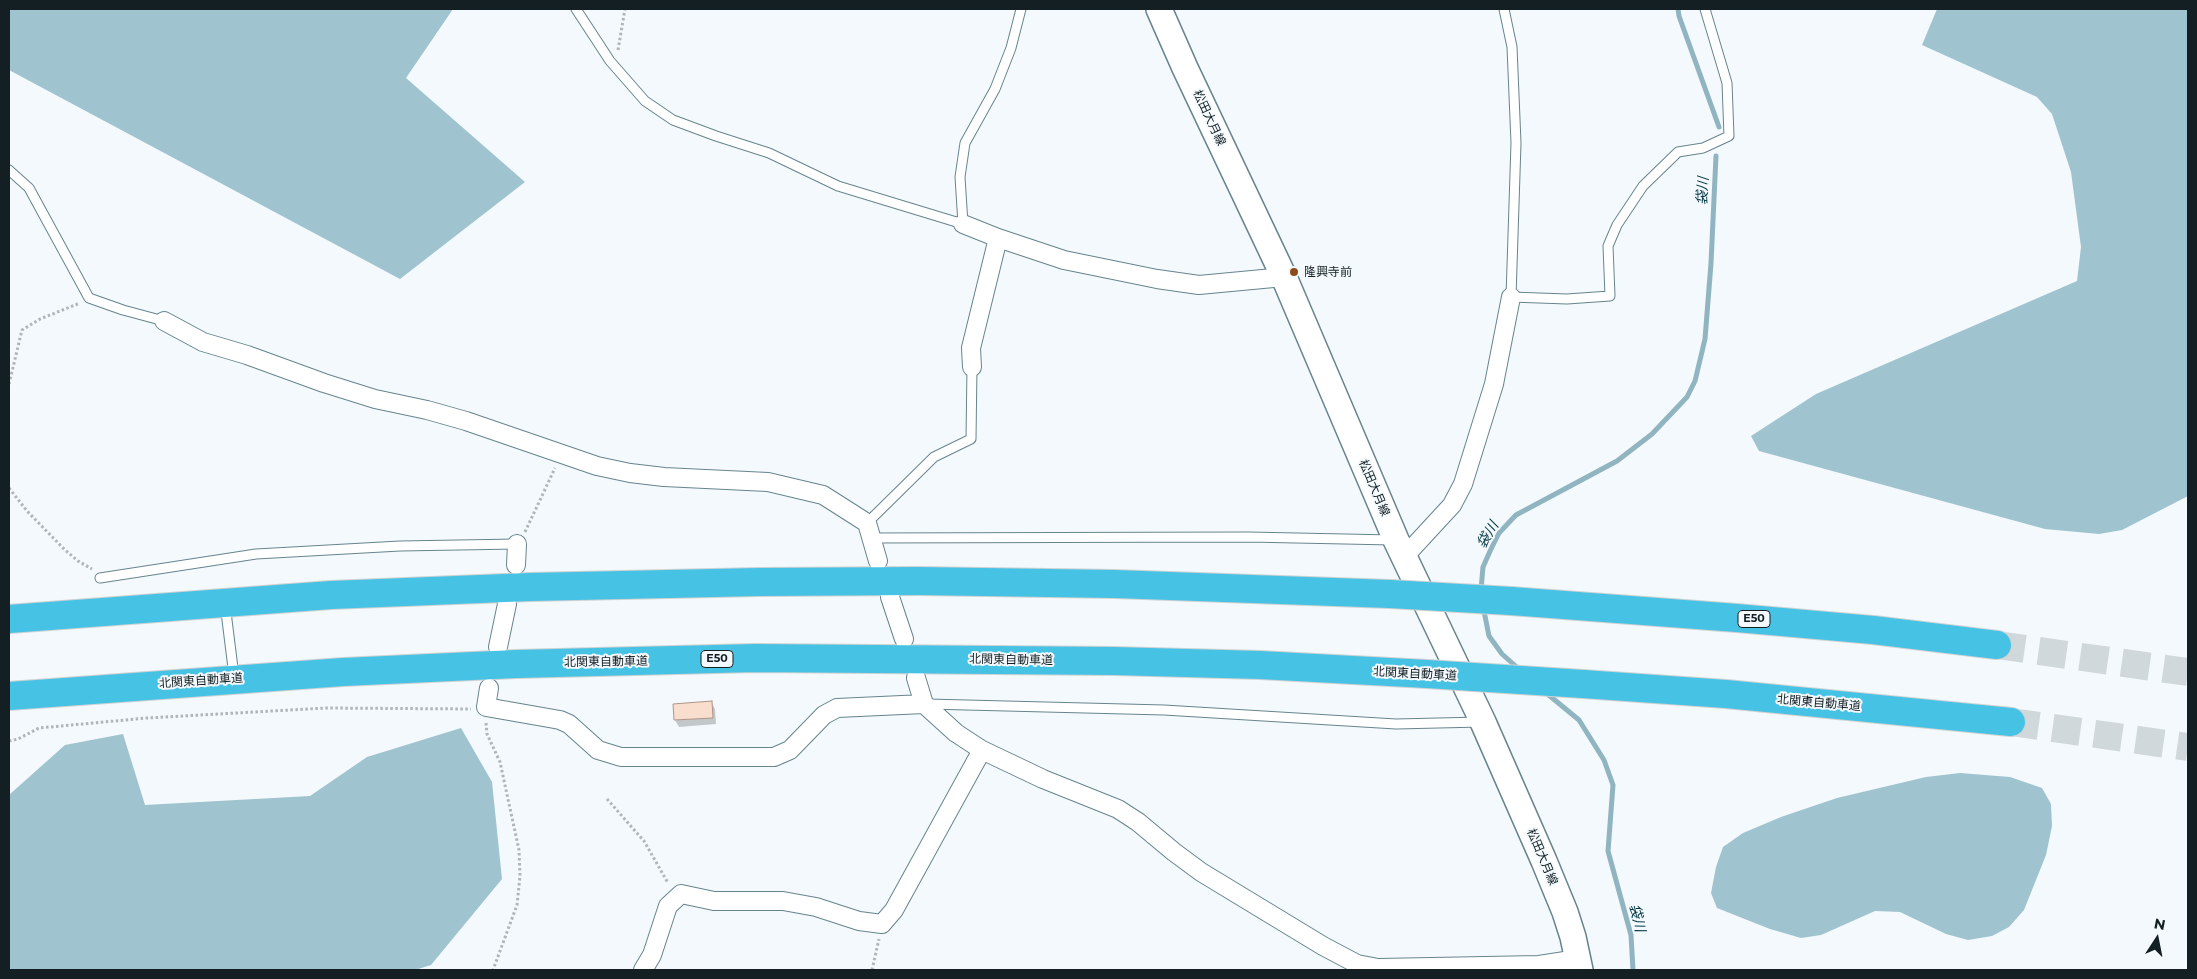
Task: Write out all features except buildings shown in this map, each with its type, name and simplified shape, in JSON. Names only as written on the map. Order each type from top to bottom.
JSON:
[{"type":"highway","name":"E50","points":[[9,619],[225,602],[501,588],[908,581],[1115,584],[1390,594],[1511,601],[1873,630],[1997,645]]},
{"type":"highway","name":"北関東自動車道","points":[[9,696],[234,678],[516,664],[755,658],[1114,661],[1260,665],[1583,684],[1726,694],[2011,722]]},
{"type":"main road","name":"松田大月線","points":[[1159,9],[1284,277],[1400,549],[1483,722],[1565,912],[1579,965]]},
{"type":"street","points":[[963,224],[1064,260],[1157,279],[1200,285],[1284,277]]},
{"type":"street","points":[[972,367],[971,348],[998,238]]},
{"type":"street","points":[[1400,549],[1452,505],[1463,484],[1494,384],[1511,296]]},
{"type":"street","points":[[164,320],[203,342],[247,355],[324,383],[375,399],[456,418],[596,466],[664,477],[768,482],[823,495],[869,531],[878,561]]},
{"type":"street","points":[[516,565],[517,544]]},
{"type":"street","points":[[890,597],[904,639]]},
{"type":"street","points":[[498,647],[507,604]]},
{"type":"street","points":[[916,678],[924,704],[956,733],[982,750],[1043,779],[1118,809],[1138,822],[1201,872],[1315,941],[1358,964],[1378,968],[1579,965]]},
{"type":"street","points":[[489,688],[486,708],[560,720],[569,724],[598,750],[609,755],[621,757],[774,757],[790,750],[824,716],[837,708],[924,704]]},
{"type":"street","points":[[643,970],[652,955],[668,906],[681,894],[714,901],[783,901],[816,907],[859,921],[882,924],[894,910],[982,750]]},
{"type":"lane","points":[[576,9],[614,66],[645,101],[673,120],[769,153],[838,186],[963,224],[960,176],[965,143],[996,89],[1011,48],[1021,9]]},
{"type":"lane","points":[[1504,9],[1512,47],[1516,144],[1511,296],[1568,299],[1610,296],[1608,246],[1617,226],[1643,186],[1678,152],[1703,148],[1729,136],[1727,83],[1705,9]]},
{"type":"lane","points":[[9,170],[29,188],[89,298],[123,310],[164,320]]},
{"type":"lane","points":[[869,531],[934,457],[971,439],[972,367]]},
{"type":"lane","points":[[869,531],[1248,537],[1400,549]]},
{"type":"lane","points":[[100,578],[256,554],[400,546],[517,544]]},
{"type":"lane","points":[[225,602],[234,678]]},
{"type":"lane","points":[[924,704],[1164,710],[1396,724],[1483,722]]},
{"type":"path","points":[[614,66],[621,40],[625,9]]},
{"type":"path","points":[[9,384],[22,330],[40,319],[89,298]]},
{"type":"path","points":[[517,544],[524,534],[562,453]]},
{"type":"path","points":[[9,488],[65,550],[78,561],[93,569],[100,578]]},
{"type":"path","points":[[9,741],[18,739],[39,728],[148,718],[326,708],[486,708],[487,734],[500,762],[519,850],[520,876],[517,905],[493,970]]},
{"type":"path","points":[[607,799],[644,841],[669,884],[681,894]]},
{"type":"path","points":[[872,970],[882,924]]},
{"type":"shaded area","points":[[9,9],[453,9],[406,78],[525,182],[400,279],[9,70]]},
{"type":"shaded area","points":[[1937,9],[2188,9],[2188,496],[2122,530],[2099,534],[2045,529],[1759,451],[1751,436],[1816,394],[2077,281],[2081,247],[2071,172],[2052,114],[2037,97],[1922,45]]},
{"type":"shaded area","points":[[461,728],[492,782],[502,879],[431,965],[415,970],[9,970],[9,795],[65,745],[123,734],[145,805],[310,796],[367,757]]},
{"type":"shaded area","points":[[1960,773],[2010,777],[2042,788],[2051,804],[2052,826],[2046,855],[2024,910],[2009,927],[1992,936],[1968,940],[1946,934],[1900,912],[1875,911],[1821,935],[1801,938],[1770,929],[1717,908],[1711,893],[1716,867],[1723,847],[1743,833],[1781,817],[1837,798],[1926,777]]},
{"type":"waterway","name":"袋川","points":[[1678,9],[1719,127]]},
{"type":"waterway","name":"袋川","points":[[1481,590],[1483,567],[1491,549],[1499,533],[1516,515],[1617,461],[1652,434],[1687,397],[1695,381],[1705,339],[1716,156]]},
{"type":"waterway","name":"袋川","points":[[1483,606],[1489,636],[1502,654],[1520,670]]},
{"type":"waterway","name":"袋川","points":[[1545,692],[1579,720],[1604,760],[1613,785],[1608,851],[1631,935],[1633,970]]},
{"type":"tunnel","points":[[1997,645],[2188,672]]},
{"type":"tunnel","points":[[2011,722],[2188,747]]},
{"type":"place","name":"隆興寺前","points":[[1294,272]]}]
